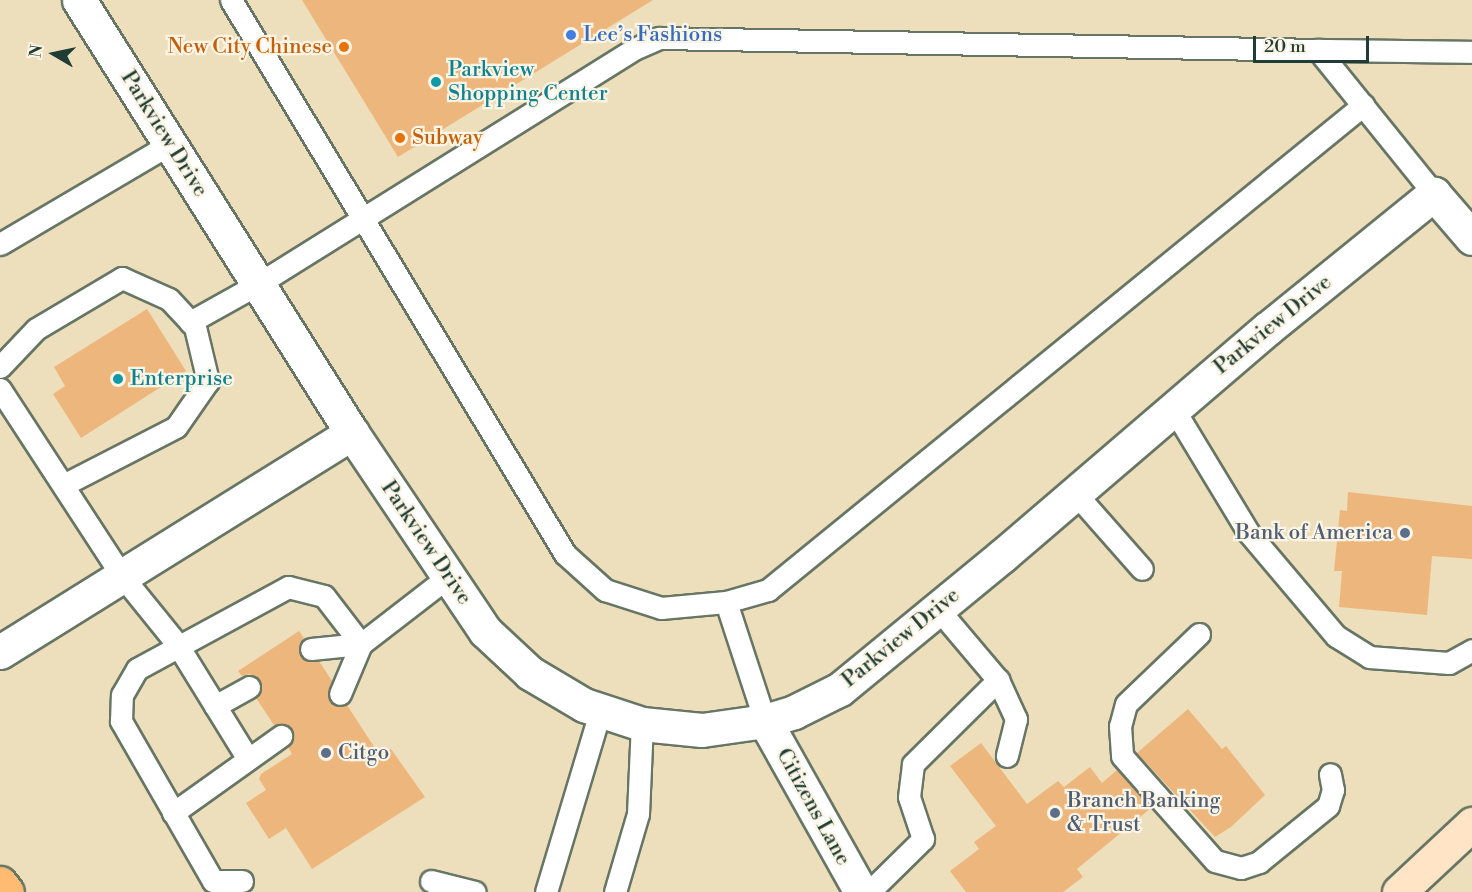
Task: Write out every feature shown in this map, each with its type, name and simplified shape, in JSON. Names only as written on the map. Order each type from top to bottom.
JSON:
[{"type":"main road","points":[[1399,892],[1472,824]]},
{"type":"main road","points":[[0,883],[7,892]]},
{"type":"street","name":"Parkview Drive","points":[[79,0],[352,433],[485,631],[530,673],[584,705],[642,724],[702,730],[765,721],[794,712],[840,689],[938,609],[1173,408],[1434,194]]},
{"type":"street","points":[[1434,194],[1472,238]]},
{"type":"street","points":[[0,652],[352,433]]},
{"type":"street","name":"Citizens Lane","points":[[765,721],[861,892]]},
{"type":"lane","points":[[231,0],[565,554],[605,590],[661,608],[726,602],[768,590],[1363,105]]},
{"type":"lane","points":[[190,322],[258,284],[632,50],[659,38],[1472,52]]},
{"type":"lane","points":[[1318,50],[1434,194]]},
{"type":"lane","points":[[0,244],[93,186],[170,144]]},
{"type":"lane","points":[[0,367],[36,329],[122,278],[169,299],[195,327],[208,381],[176,427],[63,485]]},
{"type":"lane","points":[[0,389],[122,576],[177,644],[248,759]]},
{"type":"lane","points":[[1173,408],[1248,532],[1336,636],[1369,657],[1449,663],[1472,650]]},
{"type":"lane","points":[[1075,493],[1142,569]]},
{"type":"lane","points":[[340,694],[361,644],[449,576]]},
{"type":"lane","points":[[242,881],[213,881],[121,721],[122,695],[137,669],[177,644],[288,587],[324,596],[361,644]]},
{"type":"lane","points":[[726,602],[765,721]]},
{"type":"lane","points":[[938,609],[998,680],[1016,719],[1007,756]]},
{"type":"lane","points":[[1200,634],[1126,704],[1120,726],[1122,756],[1215,861],[1241,868],[1259,862],[1328,806],[1333,790],[1330,774]]},
{"type":"lane","points":[[311,649],[361,644]]},
{"type":"lane","points":[[869,892],[923,839],[909,797],[913,764],[998,680]]},
{"type":"lane","points":[[215,706],[249,687]]},
{"type":"lane","points":[[546,892],[601,709]]},
{"type":"lane","points":[[615,892],[638,814],[642,724]]},
{"type":"lane","points":[[173,813],[281,736]]},
{"type":"lane","points":[[431,881],[475,892]]},
{"type":"building","name":"Parkview Shopping Center","points":[[302,0],[653,0],[398,157]]},
{"type":"building","name":"Enterprise","points":[[147,309],[186,371],[81,438],[53,394],[65,386],[54,367]]},
{"type":"building","name":"Bank of America","points":[[1348,492],[1472,506],[1472,559],[1432,556],[1427,615],[1339,607],[1342,571],[1334,571],[1340,510],[1347,511]]},
{"type":"building","name":"Citgo","points":[[299,631],[304,638],[299,644],[300,656],[306,661],[319,661],[332,681],[330,701],[336,706],[347,705],[380,756],[391,749],[425,797],[312,869],[286,828],[269,839],[246,803],[266,790],[259,779],[261,774],[292,754],[288,747],[294,735],[287,725],[274,725],[256,698],[262,688],[260,680],[250,674],[242,676],[238,671]]},
{"type":"building","points":[[1188,709],[1222,749],[1226,746],[1265,795],[1231,827],[1215,837],[1137,753]]},
{"type":"building","name":"Branch Banking & Trust","points":[[981,743],[1027,804],[1058,781],[1064,787],[1090,767],[1102,783],[1117,770],[1151,808],[1077,869],[1083,877],[1063,892],[966,892],[950,871],[979,849],[974,842],[996,826],[950,766]]},
{"type":"place","name":"Lee’s Fashions","points":[[571,35]]},
{"type":"place","name":"New City Chinese","points":[[344,47]]},
{"type":"place","name":"Parkview Shopping Center","points":[[436,82]]},
{"type":"place","name":"Subway","points":[[400,138]]},
{"type":"place","name":"Enterprise","points":[[118,379]]},
{"type":"place","name":"Bank of America","points":[[1405,533]]},
{"type":"place","name":"Citgo","points":[[326,753]]},
{"type":"place","name":"Branch Banking & Trust","points":[[1055,813]]}]
